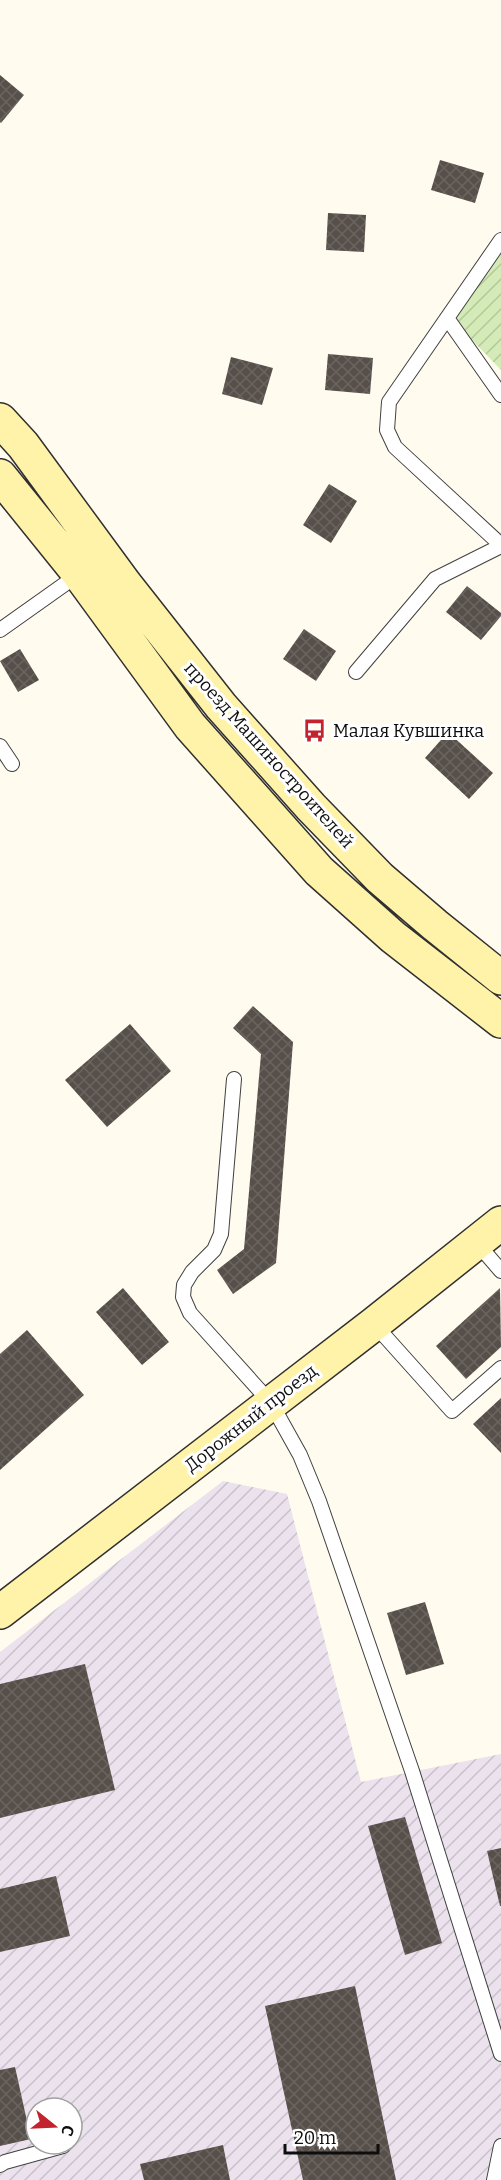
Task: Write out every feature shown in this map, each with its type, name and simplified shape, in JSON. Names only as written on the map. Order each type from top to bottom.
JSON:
[{"type":"main road","name":"проезд Машиностроителей","points":[[0,420],[23,445],[91,565],[190,726],[319,871],[393,937],[501,1022]]},
{"type":"main road","name":"проезд Машиностроителей","points":[[0,476],[91,565],[311,807],[380,878],[501,978]]},
{"type":"main road","name":"Дорожный проезд","points":[[0,1612],[489,1233]]},
{"type":"lane","points":[[356,672],[435,579],[501,545],[395,447],[387,430],[389,402],[501,240]]},
{"type":"lane","points":[[447,318],[501,394]]},
{"type":"lane","points":[[0,630],[91,565]]},
{"type":"lane","points":[[0,746],[12,764]]},
{"type":"lane","points":[[234,1079],[221,1234],[214,1250],[184,1285],[183,1297],[190,1313],[271,1403],[300,1455],[319,1501],[412,1771],[501,2054]]},
{"type":"lane","points":[[489,1233],[501,1271]]},
{"type":"lane","points":[[374,1324],[452,1411],[501,1368]]},
{"type":"lane","points":[[494,2180],[501,2146]]},
{"type":"lane","points":[[0,2165],[27,2156]]},
{"type":"shaded area","points":[[223,1481],[287,1494],[361,1782],[501,1754],[501,2180],[0,2180],[0,1652]]},
{"type":"green space","points":[[501,247],[501,370],[445,312]]},
{"type":"building","points":[[0,75],[24,95],[1,123],[0,122]]},
{"type":"building","points":[[440,160],[484,173],[475,203],[431,190]]},
{"type":"building","points":[[328,213],[366,215],[364,252],[326,250]]},
{"type":"building","points":[[328,354],[373,358],[370,394],[325,390]]},
{"type":"building","points":[[231,357],[273,368],[262,405],[222,394]]},
{"type":"building","points":[[329,484],[357,501],[331,543],[303,525]]},
{"type":"building","points":[[467,586],[501,613],[481,640],[446,612]]},
{"type":"building","points":[[304,629],[336,651],[316,681],[283,659]]},
{"type":"building","points":[[20,649],[39,680],[18,692],[0,661]]},
{"type":"building","points":[[448,732],[493,773],[469,799],[425,758]]},
{"type":"building","points":[[253,1006],[293,1042],[276,1263],[233,1294],[217,1270],[244,1249],[261,1054],[233,1028]]},
{"type":"building","points":[[130,1024],[171,1071],[107,1127],[65,1080]]},
{"type":"building","points":[[123,1288],[169,1342],[142,1365],[96,1312]]},
{"type":"building","points":[[500,1288],[501,1347],[466,1379],[436,1346]]},
{"type":"building","points":[[27,1330],[84,1395],[0,1470],[0,1354]]},
{"type":"building","points":[[501,1398],[501,1453],[473,1424]]},
{"type":"building","points":[[425,1602],[444,1664],[406,1675],[387,1613]]},
{"type":"building","points":[[85,1664],[115,1790],[0,1818],[0,1684]]},
{"type":"building","points":[[405,1817],[442,1943],[405,1955],[368,1826]]},
{"type":"building","points":[[501,1848],[501,1906],[500,1906],[487,1851]]},
{"type":"building","points":[[56,1876],[70,1936],[0,1952],[0,1889]]},
{"type":"building","points":[[355,1986],[396,2180],[303,2180],[265,2006]]},
{"type":"building","points":[[15,2067],[24,2108],[24,2141],[0,2146],[0,2070]]},
{"type":"building","points":[[223,2145],[230,2180],[144,2180],[140,2164]]},
{"type":"place","name":"Малая Кувшинка","points":[[315,731]]}]
